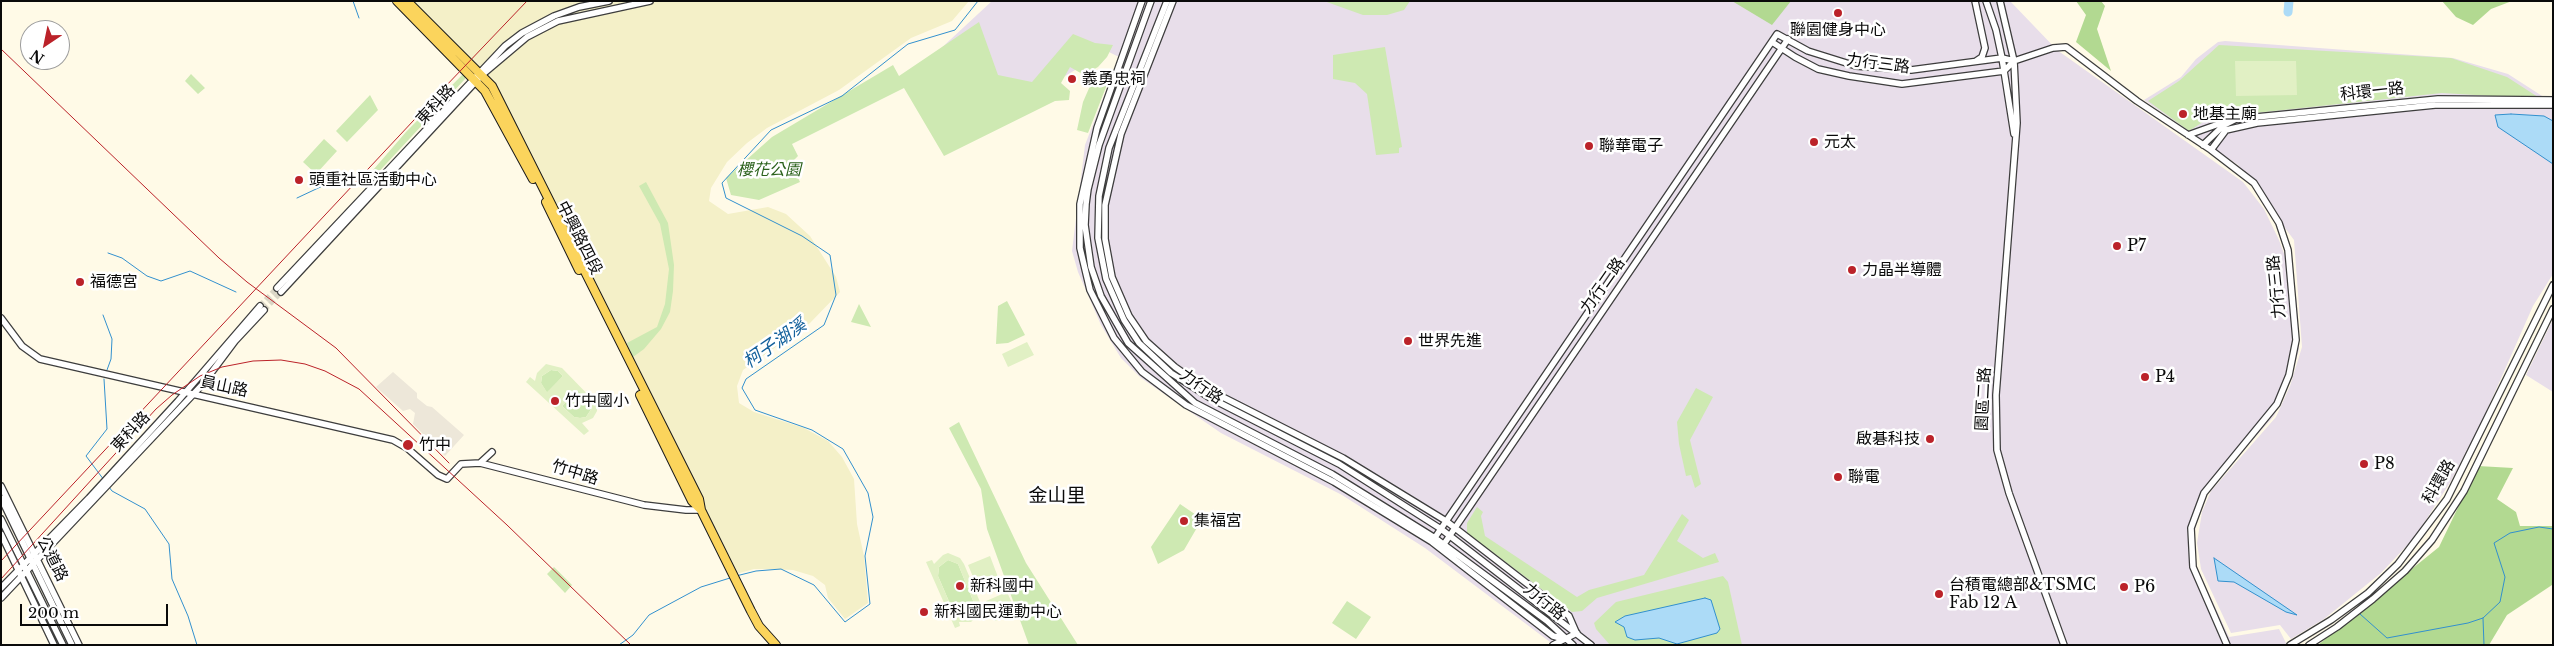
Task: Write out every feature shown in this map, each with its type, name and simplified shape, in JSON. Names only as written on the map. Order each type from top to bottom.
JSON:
[{"type":"main road","name":"中興路四段","points":[[397,1],[477,76]]},
{"type":"main road","name":"中興路四段","points":[[407,1],[477,76],[490,98],[548,206],[692,501],[701,510],[759,626],[776,645]]},
{"type":"street","name":"東科路","points":[[279,290],[505,46],[535,25],[578,7],[609,1]]},
{"type":"street","name":"東科路","points":[[477,76],[526,37],[558,21],[650,1]]},
{"type":"street","name":"力行路","points":[[1142,1],[1097,128],[1080,204],[1080,248],[1090,290],[1114,338],[1142,372],[1186,405],[1334,482],[1443,546],[1547,621],[1558,642]]},
{"type":"street","name":"力行路","points":[[1151,1],[1112,106],[1088,189],[1085,225],[1087,249],[1101,296],[1128,342],[1195,403],[1332,474],[1433,540]]},
{"type":"street","name":"力行路","points":[[1167,1],[1109,148],[1099,196],[1098,238],[1106,279],[1124,320],[1139,343],[1171,373],[1212,399],[1338,464],[1441,530],[1577,634]]},
{"type":"street","name":"力行路","points":[[1173,1],[1119,139],[1105,205],[1105,239],[1112,277],[1128,316],[1146,341],[1174,367],[1205,388],[1343,458],[1456,529],[1569,616],[1582,642],[1591,645]]},
{"type":"street","points":[[1966,63],[1982,57],[1985,48],[1975,1]]},
{"type":"street","name":"園區二路","points":[[1986,1],[1996,30],[2002,58],[2015,144]]},
{"type":"street","name":"園區二路","points":[[2000,1],[2014,61],[2017,123],[1996,395],[1997,450],[2008,493],[2064,645]]},
{"type":"street","name":"力行二路","points":[[1433,540],[1777,34]]},
{"type":"street","name":"力行三路","points":[[1777,34],[1808,51],[1856,66],[1912,70],[2002,58],[2014,61]]},
{"type":"street","name":"力行二路","points":[[1443,546],[1788,40]]},
{"type":"street","name":"力行三路","points":[[1772,42],[1818,68],[1887,83],[1942,80],[2004,72],[2014,61],[2053,48],[2066,48],[2112,80],[2137,101],[2211,150],[2254,183],[2279,223],[2288,250],[2296,340],[2290,369],[2277,404],[2204,493],[2191,528],[2193,567],[2226,645]]},
{"type":"street","name":"科環一路","points":[[2188,135],[2220,122],[2232,120],[2438,99],[2553,100]]},
{"type":"street","name":"科環一路","points":[[2211,150],[2226,130],[2257,123],[2435,105],[2553,105]]},
{"type":"street","points":[[2203,145],[2216,131],[2232,120]]},
{"type":"street","name":"科環路","points":[[2290,645],[2331,620],[2368,593],[2398,564],[2453,489],[2553,285]]},
{"type":"street","name":"東科路","points":[[1,588],[22,565],[33,560],[193,395],[262,308],[113,477]]},
{"type":"street","name":"科環路","points":[[2309,645],[2337,627],[2404,571],[2432,540],[2464,491],[2553,309]]},
{"type":"street","name":"員山路","points":[[1,318],[22,346],[40,359],[185,394],[393,440],[407,448],[434,472],[447,479]]},
{"type":"street","points":[[480,463],[492,452]]},
{"type":"street","name":"竹中路","points":[[447,479],[461,464],[480,463],[644,505],[701,510]]},
{"type":"street","name":"公道路","points":[[1,486],[17,526],[72,645]]},
{"type":"street","name":"公道路","points":[[1,498],[17,526]]},
{"type":"street","name":"公道路","points":[[1,519],[4,536],[17,570],[29,590],[54,645]]},
{"type":"street","name":"公道路","points":[[4,536],[26,572],[62,645]]},
{"type":"street","name":"力行路","points":[[1443,546],[1558,642]]},
{"type":"street","points":[[1,598],[26,572],[33,560]]},
{"type":"street","name":"公道路","points":[[33,560],[79,645]]},
{"type":"street","points":[[1558,642],[1577,634]]},
{"type":"street","points":[[1558,642],[1573,645]]},
{"type":"shaded area","points":[[409,1],[969,1],[952,21],[911,38],[839,90],[767,128],[747,143],[727,162],[711,188],[709,201],[728,214],[768,207],[786,214],[810,236],[836,277],[840,292],[810,323],[743,370],[737,386],[739,403],[754,412],[804,428],[828,441],[842,457],[854,479],[857,524],[864,556],[868,603],[845,619],[828,598],[825,585],[813,576],[793,570],[768,569],[754,569],[736,574],[500,98]]},
{"type":"shaded area","points":[[992,1],[2010,1],[2057,50],[2243,182],[2264,209],[2279,240],[2293,278],[2297,303],[2299,350],[2289,384],[2274,416],[2209,489],[2199,511],[2194,535],[2196,565],[2229,637],[2279,629],[2287,645],[1554,645],[1425,548],[1342,495],[1221,433],[1141,378],[1121,358],[1101,325],[1078,272],[1072,251],[1085,145],[1119,57],[1107,51],[946,147],[909,78]]},
{"type":"shaded area","points":[[2218,42],[2453,58],[2508,74],[2553,103],[2553,274],[2533,306],[2483,419],[2451,481],[2415,537],[2381,573],[2324,619],[2291,639],[2280,625],[2231,633],[2201,569],[2197,543],[2202,512],[2211,491],[2276,417],[2290,386],[2302,347],[2294,240],[2238,165],[2144,100],[2181,77],[2196,59]]},
{"type":"shaded area","points":[[2553,319],[2553,392],[2526,375]]},
{"type":"shaded area","points":[[393,372],[417,393],[417,398],[427,406],[432,407],[464,435],[445,456],[413,424],[415,413],[410,409],[403,411],[376,387]]},
{"type":"green space","points":[[1324,1],[1410,1],[1404,10],[1387,15],[1363,15]]},
{"type":"green space","points":[[1732,1],[1791,1],[1772,25]]},
{"type":"green space","points":[[2076,1],[2101,1],[2105,6],[2097,29],[2111,71],[2076,42],[2086,15]]},
{"type":"green space","points":[[2442,1],[2512,1],[2491,9],[2473,25],[2456,17]]},
{"type":"green space","name":"櫻花公園","points":[[979,22],[998,75],[1032,82],[1073,34],[1095,43],[1113,45],[1107,57],[1098,67],[1084,75],[1070,67],[1061,83],[1070,91],[1069,100],[1055,101],[944,156],[904,88],[792,144],[798,156],[791,163],[800,182],[759,200],[731,195],[726,178],[772,137],[893,65],[899,76]]},
{"type":"green space","points":[[2219,45],[2451,58],[2507,77],[2541,99],[2442,93],[2209,118],[2189,131],[2148,101],[2179,81]]},
{"type":"green space","points":[[1385,47],[1402,147],[1399,148],[1399,153],[1376,155],[1367,94],[1355,83],[1333,79],[1333,55]]},
{"type":"green space","points":[[2235,61],[2296,61],[2297,95],[2236,96]]},
{"type":"green space","points":[[191,74],[205,88],[198,94],[185,81]]},
{"type":"green space","points":[[463,74],[466,76],[465,79],[373,178],[367,177],[406,132]]},
{"type":"green space","points":[[1110,77],[1088,133],[1077,130],[1083,102],[1090,86]]},
{"type":"green space","points":[[370,95],[378,110],[347,142],[336,131]]},
{"type":"green space","points":[[324,139],[337,151],[316,174],[303,162]]},
{"type":"green space","points":[[646,182],[668,223],[674,265],[673,291],[670,312],[661,329],[644,349],[633,357],[627,343],[657,327],[665,304],[669,269],[660,224],[639,186]]},
{"type":"green space","points":[[1007,301],[1025,335],[1008,343],[996,344],[998,306]]},
{"type":"green space","points":[[859,304],[871,327],[851,322]]},
{"type":"green space","points":[[1027,342],[1034,355],[1008,367],[1002,354]]},
{"type":"green space","points":[[546,364],[562,368],[597,404],[597,411],[593,418],[582,423],[589,431],[584,435],[526,382],[530,377],[535,381],[537,373]],"holes":[[[551,370],[558,371],[563,376],[547,392],[541,383],[542,376]],[[577,390],[590,401],[592,408],[586,417],[574,417],[562,406]]]},
{"type":"green space","points":[[551,370],[558,371],[563,376],[547,393],[541,383],[542,376]]},
{"type":"green space","points":[[1696,388],[1713,397],[1690,440],[1701,484],[1695,488],[1691,475],[1686,476],[1679,444],[1677,422]]},
{"type":"green space","points":[[578,390],[590,401],[592,408],[586,417],[574,417],[562,406]]},
{"type":"green space","points":[[959,422],[1026,563],[1078,645],[1029,645],[987,529],[981,489],[949,428]]},
{"type":"green space","points":[[2478,466],[2513,468],[2497,499],[2516,512],[2520,526],[2553,526],[2552,585],[2507,615],[2489,645],[2318,645],[2439,547]]},
{"type":"green space","points":[[1180,504],[1202,519],[1184,550],[1158,564],[1151,547]]},
{"type":"green space","points":[[1477,507],[1483,512],[1481,516],[1485,536],[1577,597],[1589,590],[1644,575],[1682,514],[1689,520],[1677,541],[1703,558],[1715,553],[1719,562],[1597,598],[1582,611],[1572,612],[1467,533],[1467,523]]},
{"type":"green space","points":[[948,553],[960,558],[980,602],[977,616],[971,622],[959,622],[960,626],[955,628],[926,562],[932,560],[934,564],[943,555]],"holes":[[[948,560],[958,564],[974,603],[972,615],[965,618],[954,613],[938,576],[939,567]]]},
{"type":"green space","points":[[990,556],[1001,585],[980,593],[968,565]]},
{"type":"green space","points":[[948,560],[958,564],[974,603],[972,615],[965,618],[954,613],[938,576],[939,567]]},
{"type":"green space","points":[[554,567],[572,585],[565,593],[547,574]]},
{"type":"green space","points":[[1723,576],[1728,582],[1742,645],[1610,645],[1596,629],[1594,623],[1616,602]]},
{"type":"green space","points":[[1007,592],[1016,612],[995,621],[986,601]]},
{"type":"green space","points":[[1347,601],[1371,617],[1356,639],[1332,623]]},
{"type":"water","points":[[2495,115],[2544,116],[2553,121],[2553,164],[2498,127]]},
{"type":"water","points":[[2214,558],[2297,615],[2286,612],[2234,582],[2218,581]]},
{"type":"water","points":[[1705,598],[1711,600],[1720,629],[1717,633],[1677,644],[1659,638],[1635,640],[1627,637],[1624,627],[1615,622],[1625,616]]},
{"type":"waterway","points":[[353,1],[359,18]]},
{"type":"waterway","name":"柯子湖溪","points":[[736,576],[756,571],[781,569],[814,585],[845,622],[870,604],[865,556],[873,517],[868,493],[843,449],[812,430],[755,410],[742,388],[746,379],[824,325],[836,295],[830,255],[802,236],[726,198],[722,183],[771,130],[842,96],[908,44],[955,30],[978,1]]},
{"type":"waterway","points":[[2288,12],[2289,1]]},
{"type":"waterway","points":[[297,198],[348,174]]},
{"type":"waterway","points":[[108,253],[122,258],[147,276],[161,281],[190,271],[236,292]]},
{"type":"waterway","points":[[103,315],[112,339],[111,359],[107,370]]},
{"type":"waterway","points":[[104,379],[107,429],[86,456],[104,480]]},
{"type":"waterway","points":[[109,487],[112,491],[145,509],[169,544],[172,579],[188,616],[197,645]]},
{"type":"waterway","points":[[2360,614],[2387,638],[2468,623],[2483,618],[2500,602],[2505,577],[2494,543],[2510,533],[2539,527],[2553,529]]},
{"type":"waterway","name":"柯子湖溪","points":[[619,645],[633,635],[649,615],[701,587],[730,578]]},
{"type":"waterway","points":[[2483,618],[2484,645]]},
{"type":"tunnel","points":[[260,306],[277,288]]},
{"type":"tunnel","points":[[264,310],[281,292]]},
{"type":"railway","points":[[1,561],[527,1]]},
{"type":"railway","points":[[1,49],[219,258],[247,282],[336,348],[449,463]]},
{"type":"railway","points":[[1,579],[156,409],[172,395],[200,376],[222,367],[253,361],[281,360],[305,364],[325,371],[359,389],[507,525],[631,645]]},
{"type":"place","name":"聯園健身中心","points":[[1838,13]]},
{"type":"place","name":"義勇忠祠","points":[[1072,79]]},
{"type":"place","name":"地基主廟","points":[[2183,114]]},
{"type":"place","name":"元太","points":[[1814,142]]},
{"type":"place","name":"聯華電子","points":[[1589,146]]},
{"type":"place","name":"頭重社區活動中心","points":[[299,180]]},
{"type":"place","name":"P7","points":[[2117,246]]},
{"type":"place","name":"力晶半導體","points":[[1852,270]]},
{"type":"place","name":"福德宮","points":[[80,282]]},
{"type":"place","name":"世界先進","points":[[1408,341]]},
{"type":"place","name":"P4","points":[[2145,377]]},
{"type":"place","name":"竹中國小","points":[[555,401]]},
{"type":"place","name":"啟碁科技","points":[[1930,439]]},
{"type":"place","name":"竹中","points":[[408,445]]},
{"type":"place","name":"P8","points":[[2364,464]]},
{"type":"place","name":"聯電","points":[[1838,477]]},
{"type":"place","name":"集福宮","points":[[1184,521]]},
{"type":"place","name":"新科國中","points":[[960,586]]},
{"type":"place","name":"P6","points":[[2124,587]]},
{"type":"place","name":"台積電總部&TSMC Fab 12 A","points":[[1939,594]]},
{"type":"place","name":"新科國民運動中心","points":[[924,612]]},
{"type":"district","name":"金山里","points":[[1057,497]]}]
